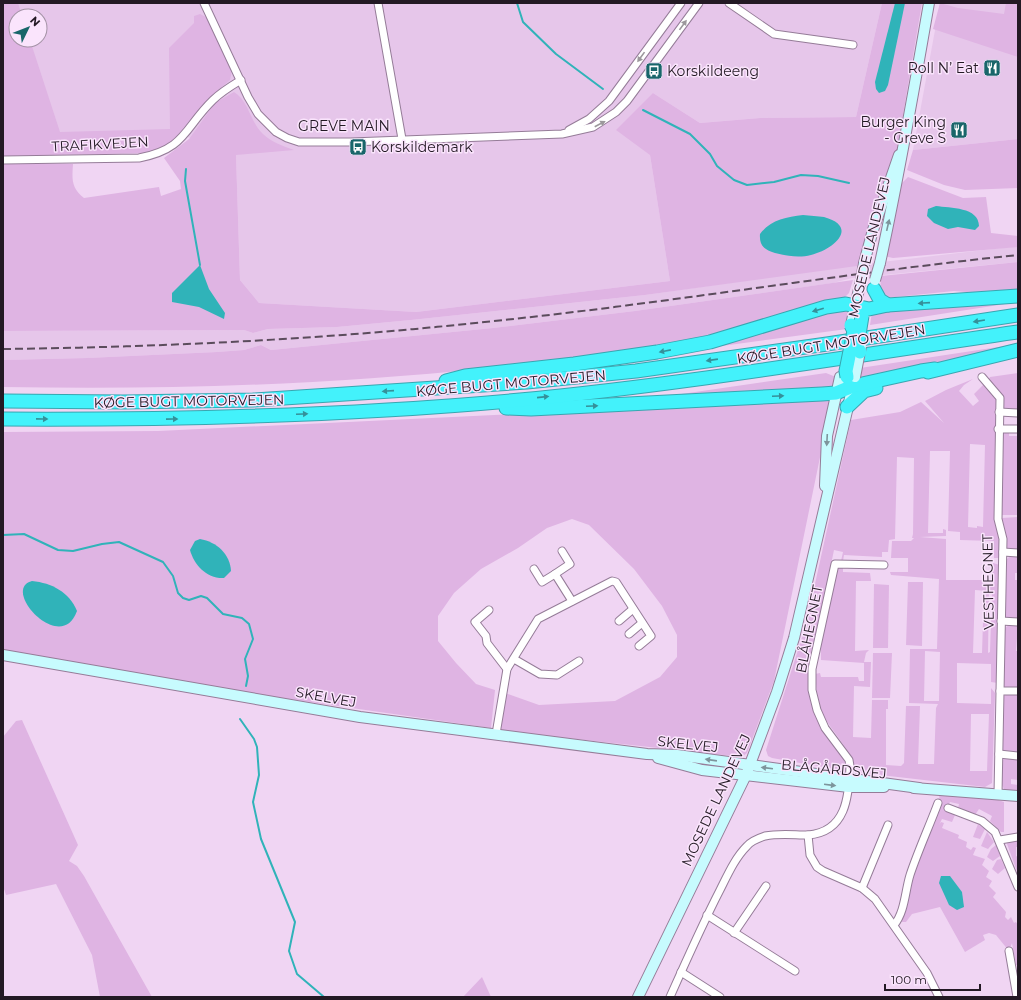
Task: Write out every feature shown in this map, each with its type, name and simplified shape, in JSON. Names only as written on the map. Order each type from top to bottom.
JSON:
[{"type":"highway","points":[[875,284],[880,300],[888,305]]},
{"type":"highway","points":[[860,314],[888,305],[1018,296]]},
{"type":"highway","points":[[418,389],[465,376],[574,364],[657,352],[710,342],[826,307],[846,304],[860,314]]},
{"type":"highway","points":[[860,314],[857,347],[860,352]]},
{"type":"highway","points":[[849,380],[846,371],[854,331],[860,314]]},
{"type":"highway","name":"KØGE BUGT MOTORVEJEN","points":[[3,401],[124,402],[253,400],[527,382],[636,371],[1018,315]]},
{"type":"highway","name":"KØGE BUGT MOTORVEJEN","points":[[3,419],[121,420],[260,417],[519,400],[670,384],[1018,332]]},
{"type":"highway","points":[[847,407],[864,391],[935,369],[1018,350]]},
{"type":"highway","points":[[441,406],[531,409],[822,394],[835,397],[849,380],[935,369]]},
{"type":"main road","name":"MOSEDE LANDEVEJ","points":[[860,314],[875,284],[880,263],[900,170],[902,149],[912,104],[929,3]]},
{"type":"main road","name":"MOSEDE LANDEVEJ","points":[[860,314],[861,280],[864,263],[882,200],[902,149]]},
{"type":"main road","name":"MOSEDE LANDEVEJ","points":[[638,997],[748,770],[789,657],[822,514],[829,491],[847,407],[849,380],[860,352]]},
{"type":"main road","name":"MOSEDE LANDEVEJ","points":[[822,514],[827,436],[835,397]]},
{"type":"main road","name":"SKELVEJ","points":[[3,655],[360,717],[647,754],[702,770],[748,770]]},
{"type":"main road","name":"BLÅGÅRDSVEJ","points":[[748,770],[849,782],[1018,796]]},
{"type":"street","name":"GREVE MAIN","points":[[204,3],[258,114],[276,132],[299,142],[351,142],[562,134],[593,127],[616,112],[627,100],[699,3]]},
{"type":"street","points":[[378,3],[402,139]]},
{"type":"street","name":"GREVE MAIN","points":[[562,134],[589,119],[609,101],[681,3]]},
{"type":"street","points":[[729,3],[774,34],[854,45]]},
{"type":"street","name":"TRAFIKVEJEN","points":[[3,160],[139,158],[154,155],[167,149],[180,140],[214,98],[241,80]]},
{"type":"street","name":"VESTHEGNET","points":[[982,376],[1000,398],[998,429],[998,519],[1003,539],[1003,552],[998,794]]},
{"type":"street","points":[[999,412],[1018,412]]},
{"type":"street","points":[[998,429],[1018,429]]},
{"type":"street","points":[[534,569],[542,582],[555,574],[570,564],[562,551]]},
{"type":"street","points":[[1003,552],[1018,553]]},
{"type":"street","name":"BLÅHEGNET","points":[[849,782],[848,760],[825,728],[817,710],[812,690],[812,669],[835,564],[884,565]]},
{"type":"street","points":[[555,574],[572,601]]},
{"type":"street","points":[[496,734],[508,669],[538,619],[612,581],[616,582],[651,636],[639,646]]},
{"type":"street","points":[[619,620],[633,609]]},
{"type":"street","points":[[489,610],[475,622],[486,636],[487,643],[508,669]]},
{"type":"street","points":[[1002,621],[1018,622]]},
{"type":"street","points":[[629,634],[642,623]]},
{"type":"street","points":[[514,659],[540,674],[557,675],[579,661]]},
{"type":"street","points":[[1000,691],[1018,691]]},
{"type":"street","points":[[999,754],[1018,756]]},
{"type":"street","points":[[670,997],[707,915],[738,857],[748,844],[772,835],[808,835],[824,832],[834,825],[842,815],[849,782]]},
{"type":"street","points":[[894,925],[900,915],[905,890],[913,866],[938,803]]},
{"type":"street","points":[[948,808],[985,823],[995,832],[1000,840],[1018,887]]},
{"type":"street","points":[[862,888],[888,825]]},
{"type":"street","points":[[808,835],[810,855],[817,866],[823,871],[862,888],[875,899],[927,973],[939,997]]},
{"type":"street","points":[[1000,840],[1018,837]]},
{"type":"street","points":[[734,933],[766,886]]},
{"type":"street","points":[[707,915],[795,971]]},
{"type":"street","points":[[1009,951],[1016,997]]},
{"type":"street","points":[[681,972],[720,997]]},
{"type":"shaded area","points":[[3,3],[18,3],[20,8],[8,8],[8,48],[33,48],[60,132],[170,129],[169,48],[194,23],[194,16],[200,14],[206,17],[232,70],[230,80],[208,99],[166,147],[151,153],[3,156]]},
{"type":"shaded area","points":[[17,3],[882,3],[856,117],[760,118],[700,123],[653,93],[650,155],[670,281],[416,312],[259,303],[240,280],[236,155],[174,132],[59,133],[32,48],[48,48],[48,8],[19,8]]},
{"type":"shaded area","points":[[882,3],[922,3],[897,150],[857,266],[645,295],[337,327],[268,329],[253,333],[244,330],[3,331],[3,164],[73,164],[73,183],[77,191],[84,198],[159,187],[161,196],[181,189],[180,181],[164,158],[189,139],[215,103],[234,92],[243,101],[255,124],[266,137],[273,142],[294,150],[236,155],[240,280],[259,303],[416,312],[670,281],[650,155],[616,130],[653,93],[700,123],[760,118],[856,117]]},
{"type":"shaded area","points":[[895,3],[905,3],[888,85],[885,91],[879,93],[876,89],[875,82]]},
{"type":"shaded area","points":[[940,3],[1018,3],[1018,139],[913,150]]},
{"type":"shaded area","points":[[940,3],[958,8],[1004,14],[1006,3],[1018,3],[1018,57],[933,29]]},
{"type":"shaded area","points":[[1018,139],[1018,188],[965,190],[944,185],[907,170],[913,150]]},
{"type":"shaded area","points":[[908,177],[963,198],[986,197],[991,233],[1018,236],[1018,247],[893,258],[884,256],[901,184]]},
{"type":"shaded area","points":[[936,206],[956,208],[969,212],[978,220],[979,226],[975,230],[958,227],[948,229],[934,223],[927,216],[928,209]]},
{"type":"shaded area","points":[[803,215],[824,217],[835,221],[840,226],[842,232],[839,238],[827,248],[806,256],[793,256],[775,253],[763,247],[760,234],[769,225],[785,218]]},
{"type":"shaded area","points":[[1018,246],[1018,262],[852,278],[833,283],[635,311],[493,328],[271,350],[261,345],[244,350],[217,352],[3,360],[3,331],[244,330],[253,333],[268,329],[337,327],[645,295],[848,266]]},
{"type":"shaded area","points":[[1018,262],[1018,290],[978,293],[954,291],[886,298],[880,295],[881,276]]},
{"type":"shaded area","points":[[200,265],[209,289],[225,313],[224,319],[199,307],[172,302],[172,293]]},
{"type":"shaded area","points":[[853,280],[849,293],[843,299],[764,323],[688,341],[574,358],[488,368],[367,379],[185,387],[3,387],[3,360],[217,352],[244,350],[261,345],[271,350],[493,328],[635,311]]},
{"type":"shaded area","points":[[1018,302],[870,325],[872,312]]},
{"type":"shaded area","points":[[849,309],[847,329],[663,354],[825,311]]},
{"type":"shaded area","points":[[1018,344],[867,380],[858,377],[860,368]]},
{"type":"shaded area","points":[[826,373],[836,377],[833,390],[647,399]]},
{"type":"shaded area","points":[[1018,373],[1018,409],[1003,408],[999,393],[988,381],[990,377]]},
{"type":"shaded area","points":[[973,379],[964,385],[959,391],[973,406],[979,401],[974,394],[984,384],[996,399],[994,512],[1000,539],[1001,558],[994,558],[994,541],[960,540],[960,532],[948,531],[950,451],[930,451],[928,533],[943,533],[943,529],[946,530],[946,536],[920,537],[946,539],[946,580],[992,580],[993,563],[1000,565],[998,683],[991,682],[991,664],[957,663],[957,703],[991,704],[991,688],[995,693],[992,783],[985,787],[854,772],[850,756],[826,720],[819,704],[815,674],[820,673],[821,677],[858,677],[859,681],[864,681],[864,663],[821,660],[821,642],[838,568],[843,568],[843,572],[870,573],[871,581],[856,581],[855,651],[869,650],[866,653],[864,662],[871,662],[870,687],[854,686],[853,737],[871,738],[872,700],[888,700],[888,709],[886,709],[886,765],[901,766],[904,763],[906,706],[920,706],[918,764],[934,764],[936,708],[938,704],[909,703],[910,649],[937,649],[939,579],[891,575],[890,572],[908,572],[908,558],[891,558],[892,541],[911,541],[914,538],[912,538],[914,458],[897,457],[895,539],[889,540],[888,552],[882,552],[882,557],[844,555],[843,561],[841,561],[843,552],[834,550],[821,613],[809,659],[810,693],[848,768],[846,771],[772,758],[768,756],[766,750],[806,625],[851,420],[900,412],[921,402],[944,423],[925,401],[946,390]],"holes":[[[970,444],[985,445],[983,527],[968,527]],[[975,590],[988,591],[984,591],[982,653],[973,653]],[[989,590],[992,591],[990,652],[988,653]],[[925,651],[940,652],[939,701],[924,701]],[[971,714],[989,714],[987,771],[970,771]]]},
{"type":"shaded area","points":[[832,399],[774,681],[747,753],[742,757],[501,731],[505,693],[539,705],[615,701],[660,677],[677,657],[677,635],[662,606],[634,569],[589,525],[572,519],[547,528],[518,548],[481,569],[454,593],[438,616],[438,641],[476,684],[495,690],[491,728],[268,696],[3,651],[3,432],[158,431]]},
{"type":"shaded area","points":[[1009,431],[1009,436],[1018,436],[1018,515],[1000,515],[1002,433]]},
{"type":"shaded area","points":[[1018,517],[1018,551],[1010,551],[1007,548],[1001,520],[1002,518]]},
{"type":"shaded area","points":[[200,539],[217,546],[225,554],[231,571],[224,578],[218,578],[207,574],[198,566],[190,550],[195,541]]},
{"type":"shaded area","points":[[1010,556],[1018,556],[1018,573],[1015,573],[1015,580],[1018,580],[1018,620],[1008,620],[1005,617],[1007,559]]},
{"type":"shaded area","points":[[32,581],[53,586],[65,594],[74,604],[77,611],[69,623],[59,626],[47,623],[36,616],[28,606],[23,595],[24,586]]},
{"type":"shaded area","points":[[908,582],[923,582],[922,646],[906,645]]},
{"type":"shaded area","points":[[874,584],[889,585],[888,648],[873,648]]},
{"type":"shaded area","points":[[1009,625],[1018,625],[1016,651],[1018,651],[1018,689],[1006,689],[1004,686],[1005,628]]},
{"type":"shaded area","points":[[873,653],[892,653],[890,698],[872,698]]},
{"type":"shaded area","points":[[1007,694],[1018,694],[1018,754],[1005,753],[1002,749],[1004,696]]},
{"type":"shaded area","points":[[22,720],[78,845],[69,861],[77,866],[84,876],[152,997],[100,997],[92,955],[56,884],[6,895],[3,886],[3,737],[16,721]]},
{"type":"shaded area","points":[[1006,758],[1018,759],[1018,780],[1011,779],[1011,784],[1018,785],[1018,792],[1005,791],[1002,785],[1002,760]]},
{"type":"shaded area","points":[[939,795],[998,800],[1004,802],[1004,832],[1001,832],[990,821],[992,816],[979,809],[975,815],[958,808],[959,804],[950,802],[945,811],[955,815],[952,822],[942,819],[939,825],[941,822],[944,823],[942,828],[959,835],[958,838],[967,842],[966,847],[971,850],[973,847],[976,848],[973,855],[985,859],[982,865],[989,871],[986,877],[992,881],[989,886],[996,893],[993,897],[1006,912],[1005,917],[1008,920],[1011,917],[1014,923],[1016,922],[1018,925],[1018,965],[1016,965],[1012,943],[1009,951],[996,935],[989,933],[983,935],[985,940],[965,952],[940,907],[912,914],[906,922],[902,922],[913,876],[940,803]]},
{"type":"shaded area","points":[[978,824],[985,829],[980,839],[973,837]]},
{"type":"shaded area","points":[[987,832],[994,842],[988,849],[981,846]]},
{"type":"shaded area","points":[[1018,839],[1016,856],[1018,857],[1018,874],[1007,844],[1008,840]]},
{"type":"shaded area","points":[[996,845],[1000,856],[993,861],[987,857],[991,849]]},
{"type":"shaded area","points":[[1001,859],[1005,868],[998,874],[992,869],[997,860]]},
{"type":"shaded area","points":[[941,876],[950,876],[962,892],[964,907],[957,910],[949,905],[939,883]]},
{"type":"shaded area","points":[[482,977],[491,997],[463,997]]},
{"type":"waterway","points":[[517,3],[523,22],[556,54],[603,89]]},
{"type":"waterway","points":[[643,110],[690,134],[710,154],[717,166],[734,180],[747,185],[774,182],[801,175],[818,176],[849,183]]},
{"type":"waterway","points":[[186,169],[185,181],[200,265]]},
{"type":"waterway","points":[[3,535],[24,534],[58,550],[73,551],[102,544],[119,542],[163,562],[173,576],[178,593],[183,598],[189,600],[201,596],[207,598],[223,614],[242,618],[249,624],[253,639],[245,659],[248,676],[246,686]]},
{"type":"waterway","points":[[240,719],[254,739],[257,747],[259,775],[253,802],[261,839],[295,922],[289,951],[297,974],[324,997]]},
{"type":"railway","points":[[3,349],[187,344],[372,333],[560,314],[887,270],[1018,255]]},
{"type":"place","name":"Roll N’ Eat","points":[[992,68]]},
{"type":"place","name":"Korskildeeng","points":[[654,71]]},
{"type":"place","name":"Burger King - Greve S","points":[[959,130]]},
{"type":"place","name":"Korskildemark","points":[[358,147]]}]
